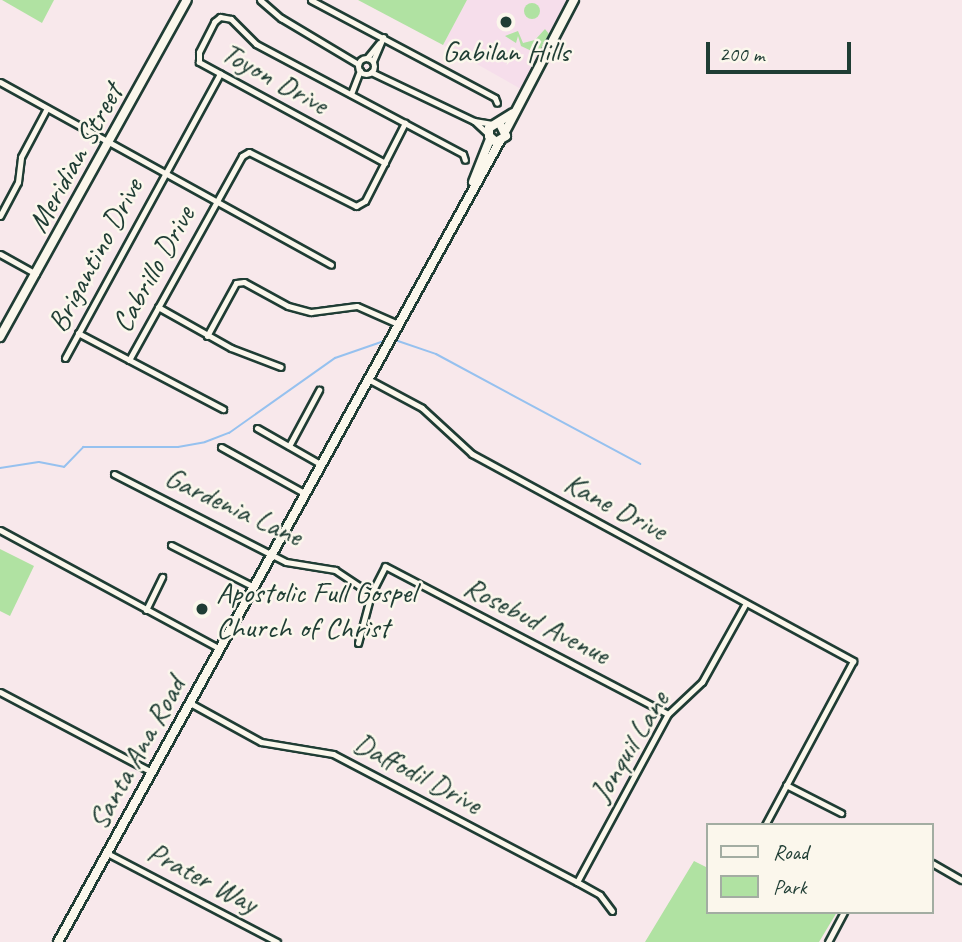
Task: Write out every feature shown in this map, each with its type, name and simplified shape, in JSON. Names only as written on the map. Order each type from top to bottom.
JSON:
[{"type":"street","name":"Meridian Street","points":[[0,337],[187,0]]},
{"type":"street","points":[[260,0],[288,23],[367,63],[385,76],[474,121],[500,126]]},
{"type":"street","points":[[311,0],[381,40],[495,98],[497,103]]},
{"type":"street","name":"Santa Ana Road","points":[[470,191],[489,136],[513,113],[574,0]]},
{"type":"street","name":"Toyon Drive","points":[[352,91],[256,44],[231,19],[220,17],[214,22],[198,52],[199,62],[385,163]]},
{"type":"street","points":[[381,40],[352,91],[463,154],[466,160]]},
{"type":"street","points":[[362,73],[367,63]]},
{"type":"street","name":"Brigantino Drive","points":[[65,358],[220,74]]},
{"type":"street","points":[[0,82],[165,173]]},
{"type":"street","points":[[0,216],[18,182],[21,157],[47,108]]},
{"type":"street","points":[[474,121],[489,136],[500,141]]},
{"type":"street","points":[[385,163],[405,123]]},
{"type":"street","name":"Santa Ana Road","points":[[58,942],[470,191],[500,141],[500,126]]},
{"type":"street","name":"Cabrillo Drive","points":[[129,360],[242,156],[249,152],[356,206],[365,201],[385,163]]},
{"type":"street","name":"Brigantino Drive","points":[[165,173],[331,265]]},
{"type":"street","points":[[0,254],[36,274]]},
{"type":"street","points":[[207,336],[236,283],[244,282],[288,306],[311,312],[357,306],[398,324]]},
{"type":"street","points":[[158,307],[207,336],[281,367]]},
{"type":"street","points":[[78,333],[223,409]]},
{"type":"street","name":"Kane Drive","points":[[368,379],[422,408],[472,454],[853,661],[786,785]]},
{"type":"street","points":[[289,446],[319,390]]},
{"type":"street","points":[[257,428],[320,464]]},
{"type":"street","points":[[221,447],[304,493]]},
{"type":"street","name":"Gardenia Lane","points":[[114,474],[293,564],[335,570],[371,594]]},
{"type":"street","points":[[0,530],[220,649]]},
{"type":"street","points":[[171,545],[254,587]]},
{"type":"street","name":"Rosebud Avenue","points":[[371,594],[385,566],[668,714]]},
{"type":"street","points":[[146,610],[162,578]]},
{"type":"street","points":[[358,643],[371,594]]},
{"type":"street","name":"Jonquil Lane","points":[[577,882],[668,714],[702,682],[746,603]]},
{"type":"street","points":[[0,692],[152,772]]},
{"type":"street","name":"Daffodil Drive","points":[[190,703],[261,742],[333,754],[600,895],[612,912]]},
{"type":"street","points":[[766,823],[786,785],[841,813]]},
{"type":"street","name":"Prater Way","points":[[107,853],[277,942]]},
{"type":"street","points":[[934,864],[962,880]]},
{"type":"street","points":[[828,942],[843,914]]},
{"type":"shaded area","name":"Gabilan Hills","points":[[467,0],[569,0],[521,89],[443,45]]},
{"type":"green space","points":[[2,0],[54,0],[42,23]]},
{"type":"green space","points":[[358,0],[467,0],[443,45]]},
{"type":"green space","points":[[529,3],[535,3],[540,11],[538,17],[529,19],[524,14],[524,8]]},
{"type":"green space","points":[[545,29],[549,34],[538,54],[521,46],[518,36],[516,43],[505,36],[518,31],[523,43],[535,40]]},
{"type":"green space","points":[[0,549],[34,566],[10,616],[0,611]]},
{"type":"green space","points":[[694,861],[706,867],[706,914],[836,914],[819,942],[645,942]]},
{"type":"waterway","points":[[0,468],[39,462],[64,467],[83,447],[178,447],[205,442],[229,433],[335,358],[387,340]]},
{"type":"waterway","points":[[395,340],[436,354],[640,464]]},
{"type":"place","name":"Gabilan Hills","points":[[506,22]]},
{"type":"place","name":"Apostolic Full Gospel Church of Christ","points":[[202,609]]}]
